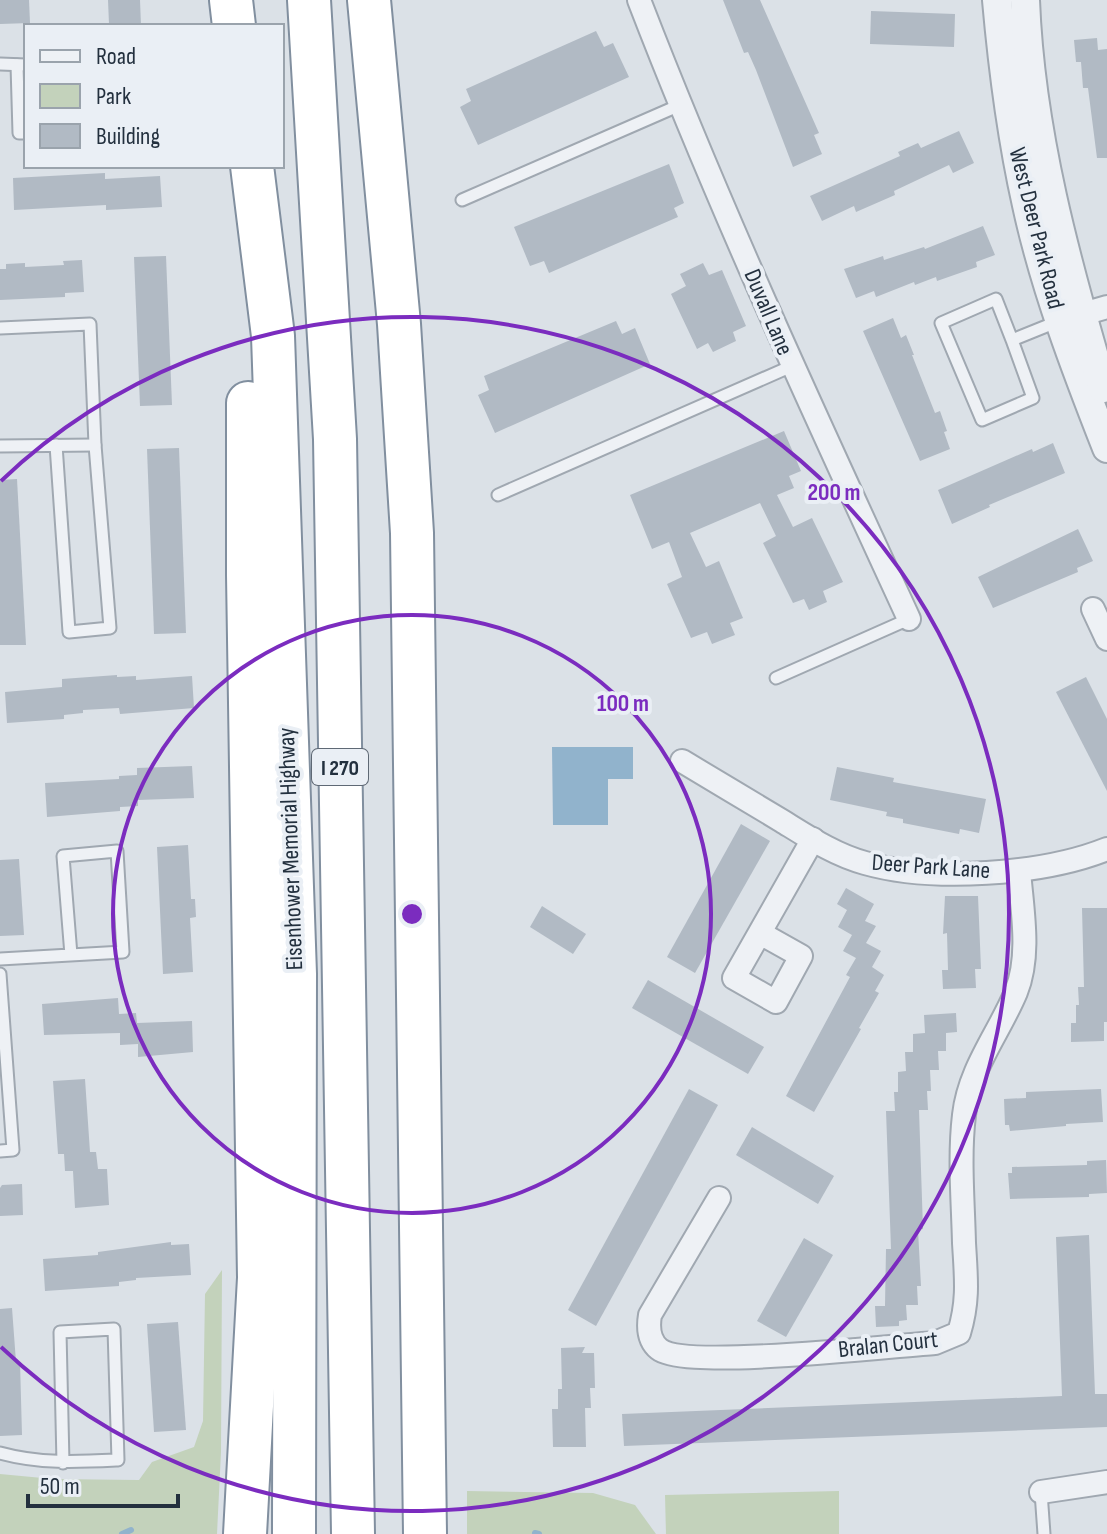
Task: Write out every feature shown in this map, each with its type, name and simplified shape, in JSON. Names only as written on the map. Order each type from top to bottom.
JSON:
[{"type":"highway","points":[[231,0],[234,24]]},
{"type":"highway","name":"I 270","points":[[309,0],[335,439],[353,1534]]},
{"type":"highway","points":[[369,0],[399,324],[412,533],[426,1528]]},
{"type":"highway","points":[[245,1534],[259,1278],[248,575],[250,168]]},
{"type":"highway","name":"Eisenhower Memorial Highway","points":[[250,168],[273,336],[295,974],[294,1534]]},
{"type":"street","name":"Duvall Lane","points":[[639,0],[680,105],[792,366],[909,619]]},
{"type":"street","name":"West Deer Park Road","points":[[997,0],[1010,112],[1027,206],[1083,314],[1107,448]]},
{"type":"street","name":"West Deer Park Road","points":[[1025,0],[1036,108],[1050,185],[1107,401]]},
{"type":"street","points":[[1093,609],[1107,639]]},
{"type":"street","name":"Deer Park Lane","points":[[682,761],[813,839],[864,863],[958,873],[1019,871],[1078,860],[1107,849]]},
{"type":"street","points":[[760,933],[813,839]]},
{"type":"street","name":"Bralan Court","points":[[719,1198],[650,1315],[648,1328],[651,1339],[659,1349],[672,1355],[716,1359],[935,1343],[959,1333],[967,1307],[962,1189],[967,1091],[1017,990],[1023,963],[1019,871]]},
{"type":"street","points":[[1041,1492],[1107,1482]]},
{"type":"lane","points":[[0,64],[22,65],[19,133],[24,133]]},
{"type":"lane","points":[[462,200],[680,105]]},
{"type":"lane","points":[[996,299],[1012,340],[1033,398],[982,420],[941,323],[996,299]]},
{"type":"lane","points":[[1012,340],[1083,314]]},
{"type":"lane","points":[[0,328],[90,324],[95,445],[110,628],[69,632],[56,445]]},
{"type":"lane","points":[[498,495],[792,366]]},
{"type":"lane","points":[[0,446],[95,445]]},
{"type":"lane","points":[[776,678],[909,619]]},
{"type":"lane","points":[[0,959],[71,955],[123,952],[117,851],[63,856],[71,955]]},
{"type":"lane","points":[[0,974],[13,1150],[0,1151]]},
{"type":"lane","points":[[0,1453],[21,1459],[63,1463],[118,1460],[114,1329],[60,1332],[63,1463]]},
{"type":"lane","points":[[1041,1492],[1044,1534]]},
{"type":"green space","points":[[222,1270],[221,1452],[217,1534],[0,1534],[0,1474],[53,1479],[139,1480],[152,1462],[194,1447],[203,1421],[205,1294]]},
{"type":"green space","points":[[467,1491],[593,1493],[635,1505],[656,1534],[467,1534]]},
{"type":"green space","points":[[839,1491],[839,1534],[666,1534],[665,1495]]},
{"type":"water","points":[[552,747],[633,747],[633,779],[608,779],[608,825],[553,825]]},
{"type":"building","points":[[0,0],[29,0],[30,23],[0,24]]},
{"type":"building","points":[[108,0],[140,0],[141,24],[109,24]]},
{"type":"building","points":[[723,0],[760,0],[819,133],[814,135],[822,154],[793,167],[756,70],[748,52],[744,53]]},
{"type":"building","points":[[871,11],[955,14],[954,47],[870,44]]},
{"type":"building","points":[[596,31],[604,47],[613,43],[629,77],[478,145],[460,107],[471,101],[466,89]]},
{"type":"building","points":[[1097,38],[1098,50],[1107,49],[1107,158],[1097,158],[1088,88],[1083,88],[1081,62],[1076,62],[1074,40]]},
{"type":"building","points":[[959,131],[974,163],[953,173],[949,165],[894,191],[895,195],[856,212],[854,206],[822,221],[810,196],[900,156],[898,152],[918,143],[921,148]]},
{"type":"building","points":[[669,164],[684,203],[674,208],[678,217],[549,273],[544,261],[530,266],[514,227]]},
{"type":"building","points":[[105,173],[105,179],[160,176],[162,207],[106,210],[106,205],[14,210],[13,178]]},
{"type":"building","points":[[983,226],[995,255],[976,262],[977,267],[937,281],[936,277],[915,285],[914,282],[876,297],[874,291],[856,298],[844,269],[883,256],[884,260],[925,249]]},
{"type":"building","points":[[166,256],[172,405],[140,406],[134,257]]},
{"type":"building","points":[[82,260],[84,292],[65,293],[65,297],[0,300],[0,269],[6,269],[6,264],[25,263],[25,267],[64,265],[63,261]]},
{"type":"building","points":[[703,263],[709,275],[722,270],[746,326],[733,332],[736,341],[713,352],[708,343],[697,349],[671,294],[686,286],[680,274]]},
{"type":"building","points":[[893,318],[901,338],[906,335],[935,413],[940,411],[947,431],[944,432],[950,449],[920,461],[863,331]]},
{"type":"building","points":[[616,321],[622,334],[635,328],[650,364],[495,433],[478,395],[489,390],[484,376]]},
{"type":"building","points":[[784,431],[801,471],[789,476],[794,488],[777,495],[793,527],[812,518],[843,582],[823,591],[827,602],[809,610],[804,599],[793,603],[763,543],[776,536],[760,503],[690,533],[706,567],[719,561],[743,618],[730,623],[735,635],[712,644],[707,632],[691,638],[667,584],[682,577],[669,542],[652,549],[630,495]]},
{"type":"building","points":[[1053,443],[1065,473],[952,524],[938,490]]},
{"type":"building","points":[[179,448],[186,633],[154,634],[147,449]]},
{"type":"building","points":[[17,479],[26,645],[0,645],[0,480]]},
{"type":"building","points":[[1078,529],[1093,561],[1077,568],[1078,572],[993,608],[978,577]]},
{"type":"building","points":[[136,676],[136,680],[192,676],[194,708],[120,714],[119,708],[83,710],[83,713],[64,715],[64,719],[7,723],[5,692],[62,687],[62,679]]},
{"type":"building","points":[[1086,677],[1107,719],[1107,791],[1056,692]]},
{"type":"building","points":[[192,766],[194,798],[138,800],[138,806],[120,807],[120,811],[47,817],[45,783],[119,779],[119,776],[137,775],[137,768]]},
{"type":"building","points":[[837,767],[894,778],[893,782],[986,799],[979,833],[960,829],[959,834],[903,823],[903,819],[886,816],[887,812],[830,800]]},
{"type":"building","points":[[741,824],[770,841],[695,973],[667,957]]},
{"type":"building","points":[[188,845],[191,899],[195,899],[196,917],[190,918],[193,972],[163,974],[157,847]]},
{"type":"building","points":[[19,859],[24,935],[0,936],[0,860]]},
{"type":"building","points":[[846,888],[874,904],[865,921],[876,926],[866,943],[881,951],[872,967],[884,975],[875,991],[879,993],[861,1029],[814,1112],[786,1096],[850,977],[846,975],[856,958],[843,951],[852,935],[838,927],[847,910],[837,904]]},
{"type":"building","points":[[945,896],[978,896],[981,969],[975,969],[976,988],[943,989],[942,970],[948,970],[947,933],[943,934]]},
{"type":"building","points":[[542,906],[586,934],[573,954],[530,927]]},
{"type":"building","points":[[1082,908],[1107,908],[1107,1022],[1104,1022],[1104,1041],[1071,1042],[1071,1023],[1076,1023],[1076,1005],[1079,1005],[1078,987],[1084,987]]},
{"type":"building","points":[[648,980],[764,1047],[748,1074],[632,1008]]},
{"type":"building","points":[[118,998],[119,1014],[136,1013],[137,1023],[192,1021],[193,1052],[138,1057],[138,1044],[120,1045],[120,1033],[44,1035],[42,1004]]},
{"type":"building","points":[[956,1013],[957,1032],[946,1033],[946,1051],[938,1051],[939,1070],[930,1070],[928,1110],[919,1110],[923,1229],[918,1230],[921,1286],[917,1286],[918,1305],[906,1305],[907,1320],[899,1321],[899,1326],[876,1327],[875,1306],[885,1306],[886,1249],[891,1249],[886,1111],[895,1111],[894,1092],[898,1092],[898,1072],[906,1071],[905,1052],[913,1052],[913,1034],[925,1033],[924,1015]]},
{"type":"building","points":[[85,1079],[90,1152],[96,1152],[98,1169],[107,1169],[109,1205],[75,1208],[73,1171],[65,1171],[64,1154],[58,1154],[53,1081]]},
{"type":"building","points":[[689,1089],[718,1105],[596,1326],[568,1310]]},
{"type":"building","points":[[1101,1089],[1103,1122],[1010,1131],[1009,1125],[1005,1125],[1004,1099],[1026,1098],[1026,1092]]},
{"type":"building","points":[[752,1127],[834,1176],[818,1204],[736,1155]]},
{"type":"building","points":[[1106,1160],[1107,1193],[1089,1194],[1089,1197],[1010,1199],[1008,1173],[1012,1173],[1012,1167],[1087,1165],[1087,1161]]},
{"type":"building","points":[[22,1184],[23,1215],[0,1216],[2,1185]]},
{"type":"building","points":[[1089,1235],[1095,1394],[1107,1394],[1107,1427],[624,1446],[622,1414],[1062,1396],[1056,1237]]},
{"type":"building","points":[[804,1238],[833,1255],[786,1337],[757,1321]]},
{"type":"building","points":[[171,1242],[171,1245],[189,1244],[191,1275],[136,1278],[119,1282],[119,1286],[45,1291],[43,1259],[98,1255],[98,1252]]},
{"type":"building","points":[[12,1308],[16,1362],[20,1362],[22,1435],[0,1436],[0,1309]]},
{"type":"building","points":[[178,1322],[186,1430],[154,1432],[147,1324]]},
{"type":"building","points":[[585,1347],[582,1353],[594,1353],[595,1388],[590,1388],[591,1408],[585,1408],[586,1447],[553,1447],[552,1409],[558,1409],[558,1389],[562,1389],[561,1348]]},
{"type":"waterway","points":[[122,1534],[131,1530]]},
{"type":"waterway","points":[[535,1533],[539,1534]]}]
